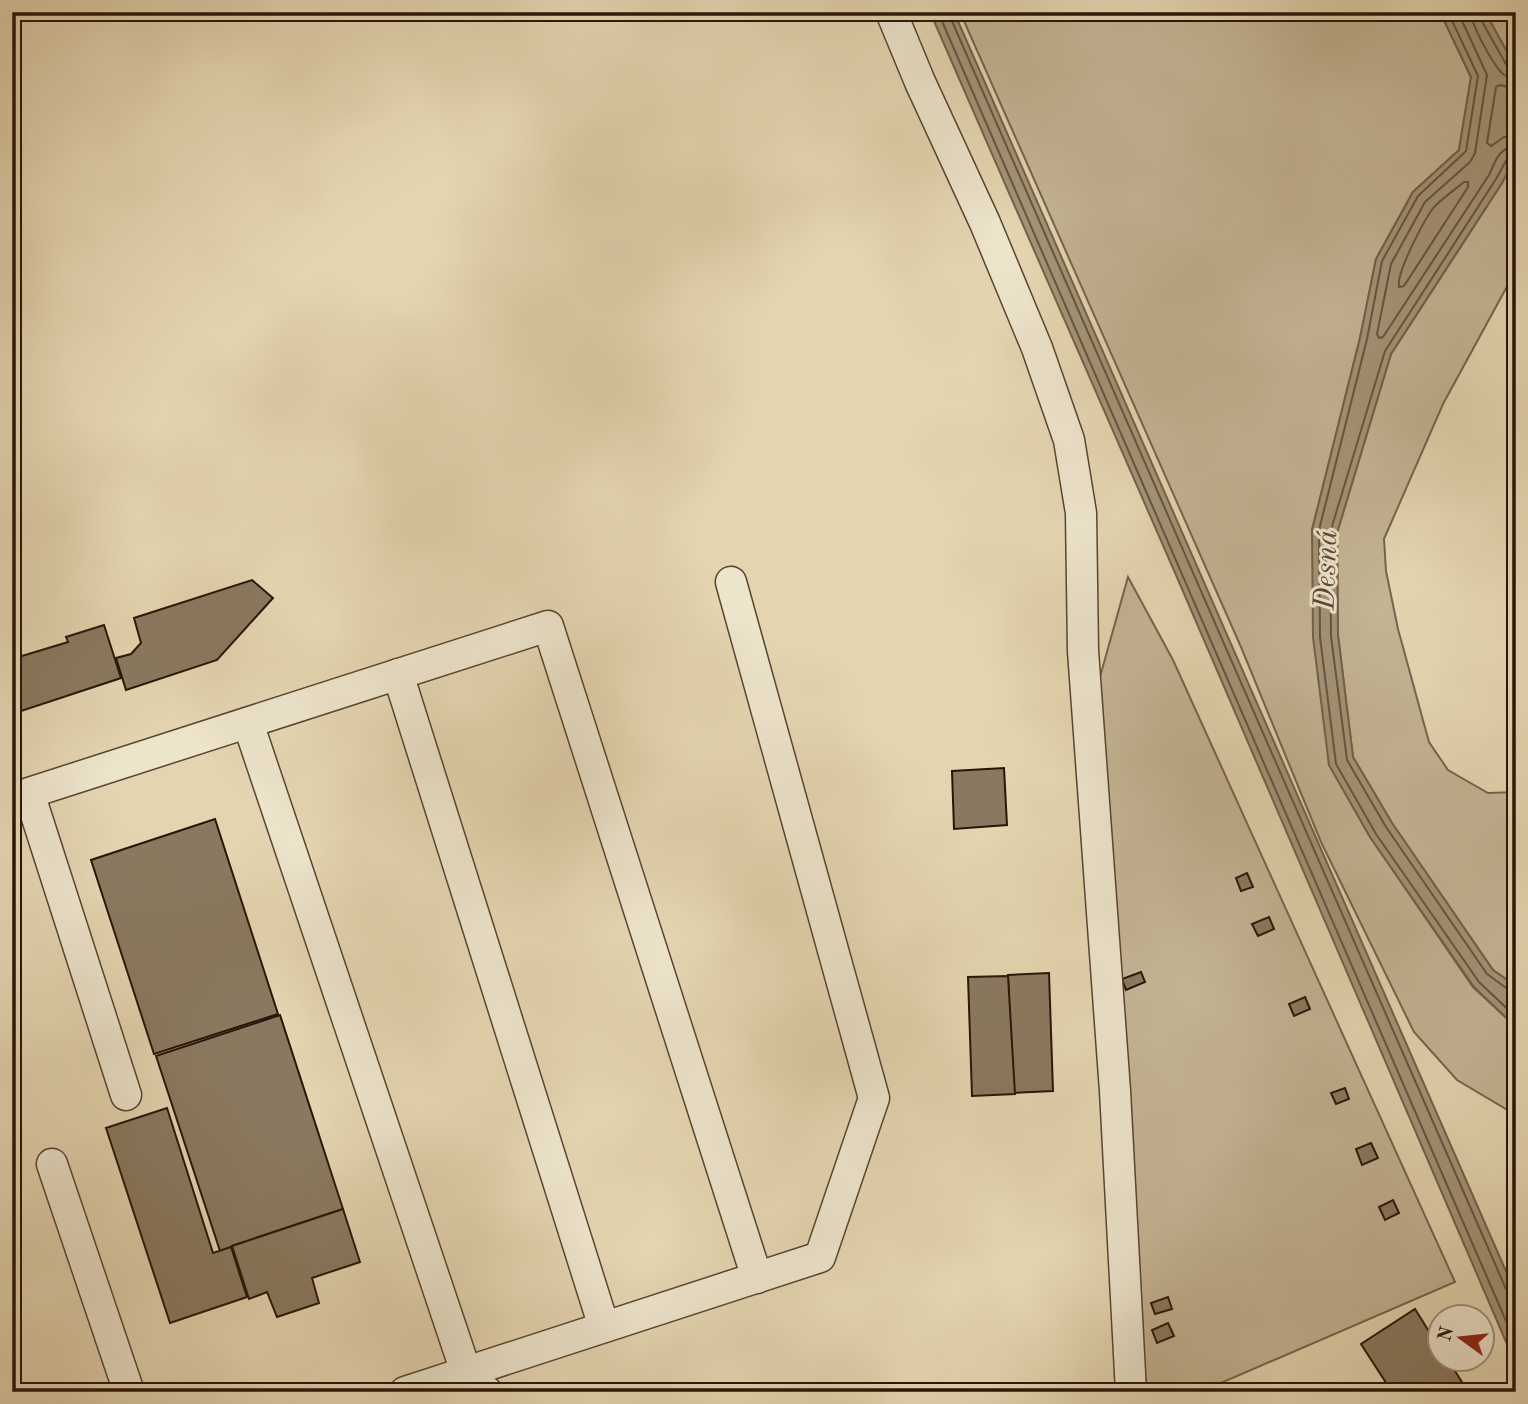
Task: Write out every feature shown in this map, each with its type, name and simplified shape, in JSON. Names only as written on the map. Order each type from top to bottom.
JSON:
[{"type":"lane","points":[[891,12],[985,223],[1037,348],[1069,440],[1081,513],[1083,651],[1115,1091],[1131,1392]]},
{"type":"lane","points":[[405,1392],[476,1382],[604,1327],[820,1257],[874,1098],[731,582]]},
{"type":"lane","points":[[126,1095],[29,793],[548,626],[757,1278]]},
{"type":"lane","points":[[398,674],[604,1327]]},
{"type":"lane","points":[[248,723],[476,1382]]},
{"type":"lane","points":[[52,1164],[130,1392]]},
{"type":"shaded area","points":[[960,12],[1440,12],[1471,77],[1459,150],[1413,192],[1376,259],[1360,338],[1312,530],[1329,765],[1370,837],[1473,987],[1516,1027],[1516,1115],[1457,1080],[1414,1032],[1321,842],[1241,647]]},
{"type":"shaded area","points":[[1485,12],[1516,12],[1516,68]]},
{"type":"shaded area","points":[[1516,156],[1516,270],[1443,404],[1384,539],[1386,571],[1398,629],[1429,742],[1448,770],[1488,793],[1516,792],[1516,986],[1493,970],[1392,823],[1353,757],[1338,635],[1337,533],[1391,354],[1502,183]]},
{"type":"shaded area","points":[[1128,577],[1173,660],[1455,1282],[1200,1392],[1138,1392],[1096,691]]},
{"type":"water","points":[[930,12],[954,12],[1516,1294],[1516,1365],[1496,1319],[1496,1302],[1489,1302]]},
{"type":"water","name":"Desná","points":[[1440,12],[1485,12],[1516,68],[1516,156],[1502,183],[1391,354],[1337,533],[1338,635],[1353,757],[1392,823],[1493,970],[1516,986],[1516,1027],[1474,987],[1370,837],[1329,765],[1313,637],[1312,530],[1360,338],[1376,259],[1413,192],[1459,150],[1471,77]]},
{"type":"building","points":[[252,580],[273,598],[217,660],[126,690],[116,658],[131,654],[141,643],[134,618]]},
{"type":"building","points":[[104,625],[121,678],[15,713],[12,703],[12,659],[68,642],[66,637]]},
{"type":"building","points":[[1004,768],[1007,825],[954,829],[952,771]]},
{"type":"building","points":[[215,819],[278,1014],[154,1054],[91,860]]},
{"type":"building","points":[[1247,873],[1253,887],[1241,891],[1236,878]]},
{"type":"building","points":[[1269,917],[1274,929],[1258,936],[1252,924]]},
{"type":"building","points":[[1141,972],[1145,982],[1126,990],[1122,979]]},
{"type":"building","points":[[1049,973],[1053,1091],[1013,1093],[1008,975]]},
{"type":"building","points":[[1008,976],[1015,1094],[972,1096],[968,977]]},
{"type":"building","points":[[1305,997],[1310,1009],[1294,1016],[1289,1004]]},
{"type":"building","points":[[280,1015],[343,1209],[220,1251],[156,1056]]},
{"type":"building","points":[[1345,1088],[1349,1099],[1336,1104],[1331,1093]]},
{"type":"building","points":[[167,1108],[213,1253],[231,1247],[247,1297],[170,1323],[106,1128]]},
{"type":"building","points":[[1371,1143],[1378,1158],[1362,1165],[1356,1149]]},
{"type":"building","points":[[1393,1200],[1399,1213],[1385,1220],[1379,1207]]},
{"type":"building","points":[[343,1209],[360,1262],[312,1278],[319,1303],[277,1317],[267,1292],[249,1299],[232,1246]]},
{"type":"building","points":[[1168,1297],[1172,1309],[1155,1314],[1151,1303]]},
{"type":"building","points":[[1415,1309],[1426,1327],[1426,1372],[1456,1372],[1468,1392],[1392,1392],[1361,1344]]},
{"type":"building","points":[[1168,1323],[1174,1336],[1157,1343],[1152,1330]]}]
